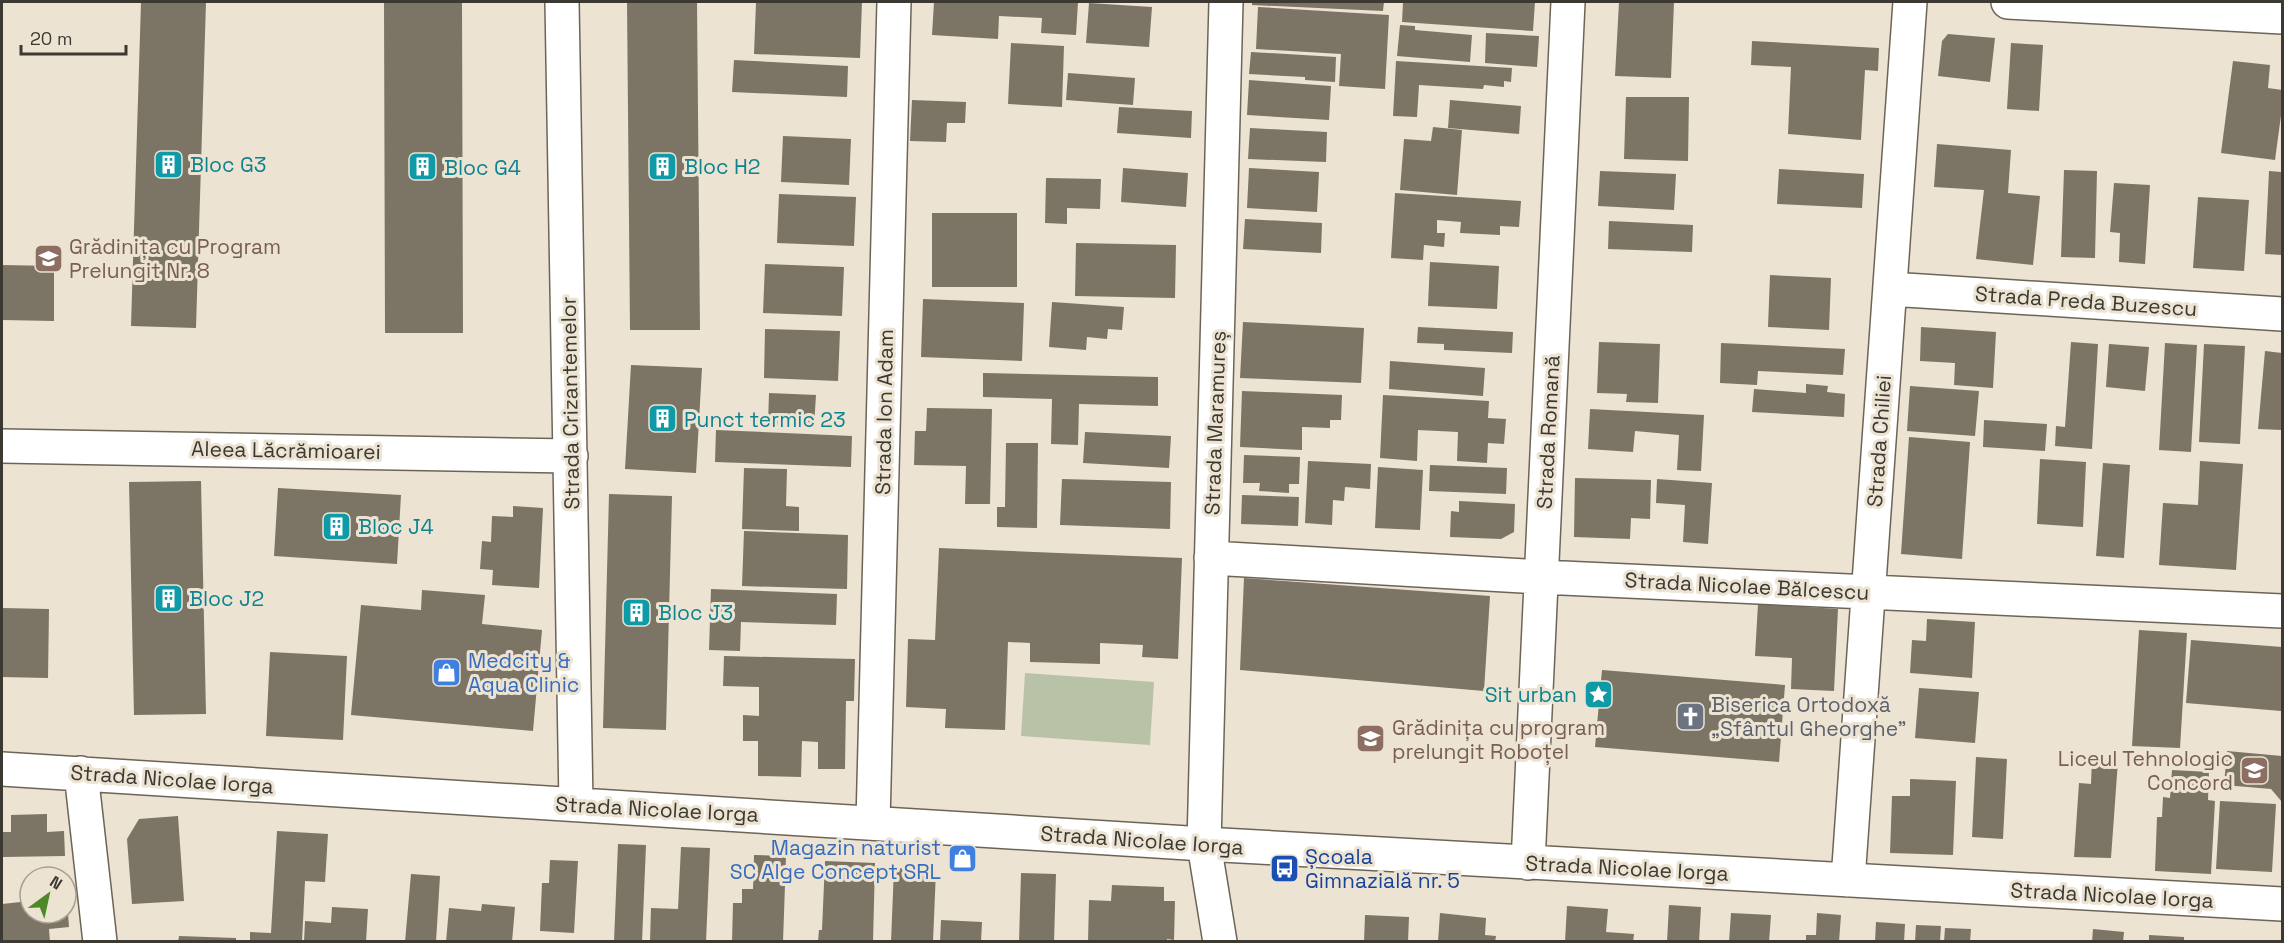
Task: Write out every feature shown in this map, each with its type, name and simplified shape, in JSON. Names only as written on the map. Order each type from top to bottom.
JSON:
[{"type":"street","name":"Strada Crizantemelor","points":[[562,2],[576,804]]},
{"type":"street","name":"Strada Ion Adam","points":[[873,822],[894,2]]},
{"type":"street","name":"Strada Maramureș","points":[[1220,942],[1204,844],[1226,2]]},
{"type":"street","name":"Strada Romană","points":[[1528,863],[1568,2]]},
{"type":"street","name":"Strada Chiliei","points":[[1848,880],[1910,2]]},
{"type":"street","points":[[2008,2],[2283,17]]},
{"type":"street","name":"Strada Preda Buzescu","points":[[1890,289],[2283,314]]},
{"type":"street","name":"Aleea Lăcrămioarei","points":[[2,446],[571,456]]},
{"type":"street","name":"Strada Nicolae Bălcescu","points":[[1211,558],[1541,577],[2283,611]]},
{"type":"street","name":"Strada Nicolae Iorga","points":[[2,769],[1204,844],[2283,904]]},
{"type":"street","points":[[81,773],[100,942]]},
{"type":"green space","points":[[1025,673],[1154,682],[1150,745],[1021,736]]},
{"type":"building","name":"Bloc G3","points":[[141,2],[206,2],[196,328],[131,326]]},
{"type":"building","name":"Bloc G4","points":[[384,2],[462,2],[463,333],[385,333]]},
{"type":"building","name":"Bloc H2","points":[[627,2],[697,2],[700,330],[630,330]]},
{"type":"building","points":[[756,2],[862,2],[860,58],[754,54]]},
{"type":"building","points":[[934,2],[1078,2],[1076,35],[1041,33],[1042,18],[999,16],[998,39],[932,35]]},
{"type":"building","points":[[1252,2],[1384,2],[1383,11],[1252,5]]},
{"type":"building","points":[[1403,2],[1535,2],[1533,31],[1402,22]]},
{"type":"building","points":[[1619,2],[1674,2],[1671,78],[1615,76]]},
{"type":"building","points":[[1089,3],[1152,7],[1149,47],[1086,43]]},
{"type":"building","points":[[1258,7],[1389,15],[1385,89],[1339,86],[1341,54],[1256,49]]},
{"type":"building","points":[[1400,25],[1415,26],[1415,30],[1472,35],[1470,62],[1397,56]]},
{"type":"building","points":[[1486,33],[1539,36],[1537,67],[1485,63]]},
{"type":"building","points":[[1948,34],[1995,38],[1990,82],[1938,76],[1942,41]]},
{"type":"building","points":[[1752,41],[1879,48],[1878,71],[1865,70],[1861,140],[1788,134],[1791,67],[1751,65]]},
{"type":"building","points":[[1011,43],[1064,46],[1062,107],[1008,104]]},
{"type":"building","points":[[2011,43],[2043,45],[2039,111],[2007,109]]},
{"type":"building","points":[[1251,52],[1336,57],[1335,82],[1305,80],[1305,77],[1249,74]]},
{"type":"building","points":[[734,60],[848,66],[847,97],[732,92]]},
{"type":"building","points":[[1396,61],[1512,68],[1511,82],[1504,81],[1504,87],[1484,85],[1483,89],[1419,85],[1417,117],[1393,116]]},
{"type":"building","points":[[2233,61],[2270,65],[2268,88],[2282,90],[2275,160],[2221,153]]},
{"type":"building","points":[[1068,73],[1135,78],[1133,105],[1066,100]]},
{"type":"building","points":[[1249,80],[1331,86],[1329,120],[1247,115]]},
{"type":"building","points":[[1626,97],[1689,97],[1688,161],[1624,159]]},
{"type":"building","points":[[912,100],[966,102],[965,123],[947,123],[946,142],[910,141]]},
{"type":"building","points":[[1450,100],[1521,106],[1519,134],[1448,128]]},
{"type":"building","points":[[1119,107],[1192,111],[1191,138],[1117,133]]},
{"type":"building","points":[[1433,127],[1462,130],[1457,195],[1400,190],[1404,139],[1431,141]]},
{"type":"building","points":[[1250,128],[1327,132],[1326,162],[1248,159]]},
{"type":"building","points":[[783,136],[851,139],[849,185],[781,182]]},
{"type":"building","points":[[1937,144],[2011,150],[2008,193],[2040,196],[2033,265],[1976,259],[1984,190],[1934,187]]},
{"type":"building","points":[[1123,168],[1188,173],[1186,207],[1121,202]]},
{"type":"building","points":[[1249,168],[1319,172],[1317,212],[1247,208]]},
{"type":"building","points":[[1779,169],[1864,174],[1862,208],[1777,204]]},
{"type":"building","points":[[2064,170],[2097,171],[2095,258],[2061,257]]},
{"type":"building","points":[[1600,171],[1676,174],[1674,210],[1598,206]]},
{"type":"building","points":[[2269,171],[2282,172],[2282,255],[2265,254]]},
{"type":"building","points":[[1046,178],[1101,179],[1100,209],[1067,208],[1067,224],[1045,223]]},
{"type":"building","points":[[2114,183],[2150,185],[2145,264],[2119,262],[2120,233],[2110,232]]},
{"type":"building","points":[[1395,193],[1521,201],[1519,227],[1500,226],[1500,235],[1460,233],[1461,222],[1437,220],[1437,233],[1445,233],[1444,247],[1424,245],[1423,260],[1391,258]]},
{"type":"building","points":[[779,194],[856,197],[854,246],[777,243]]},
{"type":"building","points":[[2198,197],[2249,200],[2244,271],[2193,268]]},
{"type":"building","points":[[932,213],[1017,213],[1017,287],[932,287]]},
{"type":"building","points":[[1245,219],[1322,223],[1321,253],[1243,249]]},
{"type":"building","points":[[1609,221],[1693,225],[1692,252],[1608,249]]},
{"type":"building","points":[[1076,243],[1176,245],[1175,298],[1075,296]]},
{"type":"building","points":[[1430,262],[1499,266],[1497,309],[1428,306]]},
{"type":"building","points":[[765,264],[844,267],[842,316],[763,313]]},
{"type":"building","points":[[2,265],[54,266],[54,321],[2,320]]},
{"type":"building","points":[[1770,275],[1831,278],[1829,330],[1768,327]]},
{"type":"building","points":[[923,299],[1024,303],[1022,361],[921,357]]},
{"type":"building","points":[[1052,302],[1124,307],[1122,330],[1108,329],[1107,339],[1087,337],[1086,350],[1049,347]]},
{"type":"building","points":[[1243,322],[1364,328],[1361,383],[1240,378]]},
{"type":"building","points":[[1418,327],[1513,332],[1512,353],[1444,350],[1444,344],[1417,343]]},
{"type":"building","points":[[1921,327],[1996,332],[1993,388],[1954,385],[1955,363],[1920,361]]},
{"type":"building","points":[[765,329],[840,331],[838,381],[764,378]]},
{"type":"building","points":[[1599,342],[1660,344],[1658,403],[1626,402],[1627,394],[1597,393]]},
{"type":"building","points":[[2071,342],[2098,344],[2092,449],[2055,446],[2056,426],[2065,427]]},
{"type":"building","points":[[1721,343],[1845,349],[1843,375],[1758,371],[1757,385],[1720,383]]},
{"type":"building","points":[[2165,343],[2197,345],[2191,452],[2159,450]]},
{"type":"building","points":[[2109,344],[2149,347],[2145,391],[2106,387]]},
{"type":"building","points":[[2204,344],[2245,346],[2240,444],[2199,442]]},
{"type":"building","points":[[2265,351],[2282,353],[2282,430],[2258,429]]},
{"type":"building","points":[[1390,361],[1485,368],[1483,396],[1389,389]]},
{"type":"building","name":"Punct termic 23","points":[[631,365],[702,368],[696,473],[625,469]]},
{"type":"building","points":[[983,373],[1158,377],[1158,406],[1079,404],[1078,445],[1051,444],[1052,399],[983,397]]},
{"type":"building","points":[[1806,384],[1828,386],[1827,392],[1845,394],[1844,417],[1752,412],[1754,389],[1806,393]]},
{"type":"building","points":[[1910,386],[1979,391],[1975,436],[1907,431]]},
{"type":"building","points":[[1242,391],[1342,395],[1341,420],[1330,420],[1330,428],[1302,427],[1302,450],[1240,447]]},
{"type":"building","points":[[769,393],[816,395],[814,426],[768,424]]},
{"type":"building","points":[[1383,395],[1489,401],[1488,418],[1506,419],[1504,444],[1488,443],[1487,463],[1457,461],[1458,432],[1418,430],[1417,461],[1380,458]]},
{"type":"building","points":[[927,408],[992,409],[990,504],[965,504],[966,466],[914,465],[915,431],[926,431]]},
{"type":"building","points":[[1590,409],[1704,415],[1701,471],[1677,470],[1679,435],[1635,431],[1633,452],[1588,449]]},
{"type":"building","points":[[1984,420],[2047,424],[2045,451],[1983,447]]},
{"type":"building","points":[[716,430],[852,436],[851,467],[715,462]]},
{"type":"building","points":[[1085,432],[1171,436],[1169,468],[1083,463]]},
{"type":"building","points":[[1909,437],[1970,442],[1962,559],[1901,554]]},
{"type":"building","points":[[1006,443],[1038,443],[1037,528],[997,527],[997,507],[1005,507]]},
{"type":"building","points":[[1244,455],[1300,457],[1299,484],[1289,484],[1289,493],[1259,491],[1260,483],[1243,483]]},
{"type":"building","points":[[2040,459],[2086,462],[2083,527],[2037,524]]},
{"type":"building","points":[[1308,461],[1371,464],[1370,489],[1345,487],[1344,501],[1333,500],[1332,525],[1305,523]]},
{"type":"building","points":[[2200,461],[2243,464],[2236,570],[2159,565],[2163,503],[2198,505]]},
{"type":"building","points":[[2103,463],[2130,465],[2124,558],[2096,556]]},
{"type":"building","points":[[1430,465],[1507,468],[1506,494],[1429,491]]},
{"type":"building","points":[[1378,467],[1423,470],[1420,530],[1375,528]]},
{"type":"building","points":[[744,468],[787,469],[786,506],[799,507],[799,531],[742,529]]},
{"type":"building","points":[[1575,478],[1651,480],[1650,519],[1631,518],[1630,539],[1574,537]]},
{"type":"building","points":[[1062,479],[1171,482],[1170,529],[1060,525]]},
{"type":"building","points":[[1657,479],[1712,483],[1708,544],[1683,542],[1685,505],[1656,503]]},
{"type":"building","name":"Bloc J2","points":[[201,481],[206,714],[134,715],[129,482]]},
{"type":"building","name":"Bloc J4","points":[[278,488],[401,495],[397,564],[274,556]]},
{"type":"building","name":"Bloc J3","points":[[609,494],[672,496],[666,730],[603,728]]},
{"type":"building","points":[[1242,495],[1299,497],[1298,526],[1241,524]]},
{"type":"building","points":[[1459,501],[1515,504],[1514,532],[1501,539],[1450,537],[1451,511],[1459,512]]},
{"type":"building","points":[[513,506],[543,508],[539,588],[492,585],[493,570],[480,569],[482,541],[491,542],[492,516],[513,517]]},
{"type":"building","points":[[744,531],[848,535],[847,589],[742,586]]},
{"type":"building","points":[[939,548],[1182,558],[1178,659],[1142,657],[1143,645],[1100,643],[1100,664],[1030,662],[1030,643],[1008,642],[1005,730],[945,728],[946,709],[906,707],[908,639],[935,640]]},
{"type":"building","points":[[1244,578],[1490,596],[1484,691],[1240,670]]},
{"type":"building","points":[[711,589],[837,594],[836,625],[741,622],[740,651],[709,650]]},
{"type":"building","name":"Medcity & Aqua Clinic","points":[[422,590],[485,595],[482,624],[542,630],[533,731],[351,715],[361,605],[421,610]]},
{"type":"building","points":[[1758,604],[1838,609],[1834,691],[1791,689],[1792,658],[1755,656]]},
{"type":"building","points":[[2,608],[49,609],[48,678],[2,677]]},
{"type":"building","points":[[1927,619],[1975,622],[1972,678],[1910,673],[1912,640],[1926,641]]},
{"type":"building","points":[[2139,630],[2187,633],[2180,748],[2132,746]]},
{"type":"building","points":[[2191,640],[2282,647],[2281,711],[2186,703]]},
{"type":"building","points":[[270,652],[347,656],[343,740],[266,736]]},
{"type":"building","points":[[724,656],[855,659],[854,701],[846,701],[845,769],[818,769],[818,742],[802,741],[801,777],[758,776],[758,741],[743,741],[743,715],[759,716],[759,687],[723,686]]},
{"type":"building","name":"Biserica Ortodoxă „Sfântul Gheorghe”","points":[[1602,670],[1785,685],[1779,762],[1595,747]]},
{"type":"building","points":[[1919,688],[1979,692],[1975,743],[1915,738]]},
{"type":"building","name":"Liceul Tehnologic Concord","points":[[2227,751],[2282,756],[2282,802],[2271,789],[2224,785]]},
{"type":"building","points":[[1976,757],[2007,759],[2003,839],[1972,837]]},
{"type":"building","points":[[2092,759],[2118,761],[2111,858],[2074,857],[2079,783],[2091,784]]},
{"type":"building","points":[[2172,770],[2209,772],[2208,800],[2215,801],[2211,874],[2155,871],[2157,817],[2162,817],[2163,797],[2170,798]]},
{"type":"building","points":[[1910,779],[1956,781],[1953,855],[1890,853],[1892,796],[1910,796]]},
{"type":"building","points":[[2220,801],[2276,804],[2272,872],[2216,869]]},
{"type":"building","points":[[47,814],[47,832],[64,831],[65,856],[3,857],[2,832],[11,832],[11,815]]},
{"type":"building","points":[[178,816],[184,901],[132,904],[127,839],[139,819]]},
{"type":"building","points":[[277,831],[328,834],[325,882],[305,881],[302,942],[250,942],[250,932],[271,933]]},
{"type":"building","points":[[618,844],[646,845],[642,942],[614,942]]},
{"type":"building","points":[[681,847],[710,848],[706,942],[650,942],[651,908],[678,909]]},
{"type":"building","points":[[754,855],[786,856],[783,942],[732,942],[733,903],[742,903],[742,889],[753,889]]},
{"type":"building","points":[[550,860],[578,861],[574,933],[540,931],[542,883],[549,883]]},
{"type":"building","points":[[825,861],[875,863],[873,942],[818,942],[819,930],[822,930]]},
{"type":"building","points":[[894,868],[936,870],[933,942],[891,942]]},
{"type":"building","points":[[1021,873],[1056,874],[1054,942],[1019,942]]},
{"type":"building","points":[[411,874],[440,876],[436,942],[405,942]]},
{"type":"building","points":[[1112,885],[1164,887],[1164,901],[1175,901],[1174,940],[1167,939],[1167,942],[1088,942],[1089,900],[1111,901]]},
{"type":"building","points":[[18,902],[18,925],[69,925],[69,927],[49,929],[50,942],[2,942],[2,904]]},
{"type":"building","points":[[482,904],[515,907],[512,942],[446,942],[449,908],[481,911]]},
{"type":"building","points":[[1669,905],[1701,907],[1699,942],[1667,942]]},
{"type":"building","points":[[1567,906],[1608,909],[1606,932],[1634,934],[1633,942],[1565,942]]},
{"type":"building","points":[[332,907],[368,909],[366,942],[304,942],[305,921],[331,923]]},
{"type":"building","points":[[1440,913],[1486,918],[1485,935],[1496,936],[1495,942],[1438,942]]},
{"type":"building","points":[[1731,913],[1771,915],[1769,942],[1729,942]]},
{"type":"building","points":[[1817,913],[1841,915],[1839,942],[1806,942],[1806,935],[1816,935]]},
{"type":"building","points":[[1365,915],[1409,917],[1408,942],[1364,942]]},
{"type":"building","points":[[941,920],[982,922],[981,942],[940,942]]},
{"type":"building","points":[[1876,922],[1905,924],[1904,942],[1875,942]]},
{"type":"building","points":[[1916,925],[1941,926],[1940,942],[1915,942]]},
{"type":"building","points":[[1945,928],[1971,929],[1970,942],[1944,942]]},
{"type":"building","points":[[2093,929],[2124,932],[2123,942],[2092,942]]},
{"type":"building","points":[[2149,935],[2184,937],[2184,942],[2149,942]]},
{"type":"building","points":[[179,936],[236,938],[236,942],[178,942]]},
{"type":"place","name":"Bloc G3","points":[[169,164]]},
{"type":"place","name":"Bloc H2","points":[[663,166]]},
{"type":"place","name":"Bloc G4","points":[[423,167]]},
{"type":"place","name":"Grădinița cu Program Prelungit Nr. 8","points":[[48,258]]},
{"type":"place","name":"Punct termic 23","points":[[663,419]]},
{"type":"place","name":"Bloc J4","points":[[337,526]]},
{"type":"place","name":"Bloc J2","points":[[168,598]]},
{"type":"place","name":"Bloc J3","points":[[637,612]]},
{"type":"place","name":"Medcity & Aqua Clinic","points":[[447,672]]},
{"type":"place","name":"Sit urban","points":[[1598,694]]},
{"type":"place","name":"Biserica Ortodoxă „Sfântul Gheorghe”","points":[[1690,716]]},
{"type":"place","name":"Grădinița cu program prelungit Roboțel","points":[[1371,739]]},
{"type":"place","name":"Liceul Tehnologic Concord","points":[[2254,770]]},
{"type":"place","name":"Magazin naturist SC Alge Concept SRL","points":[[962,859]]},
{"type":"place","name":"Școala Gimnazială nr. 5","points":[[1284,868]]}]
